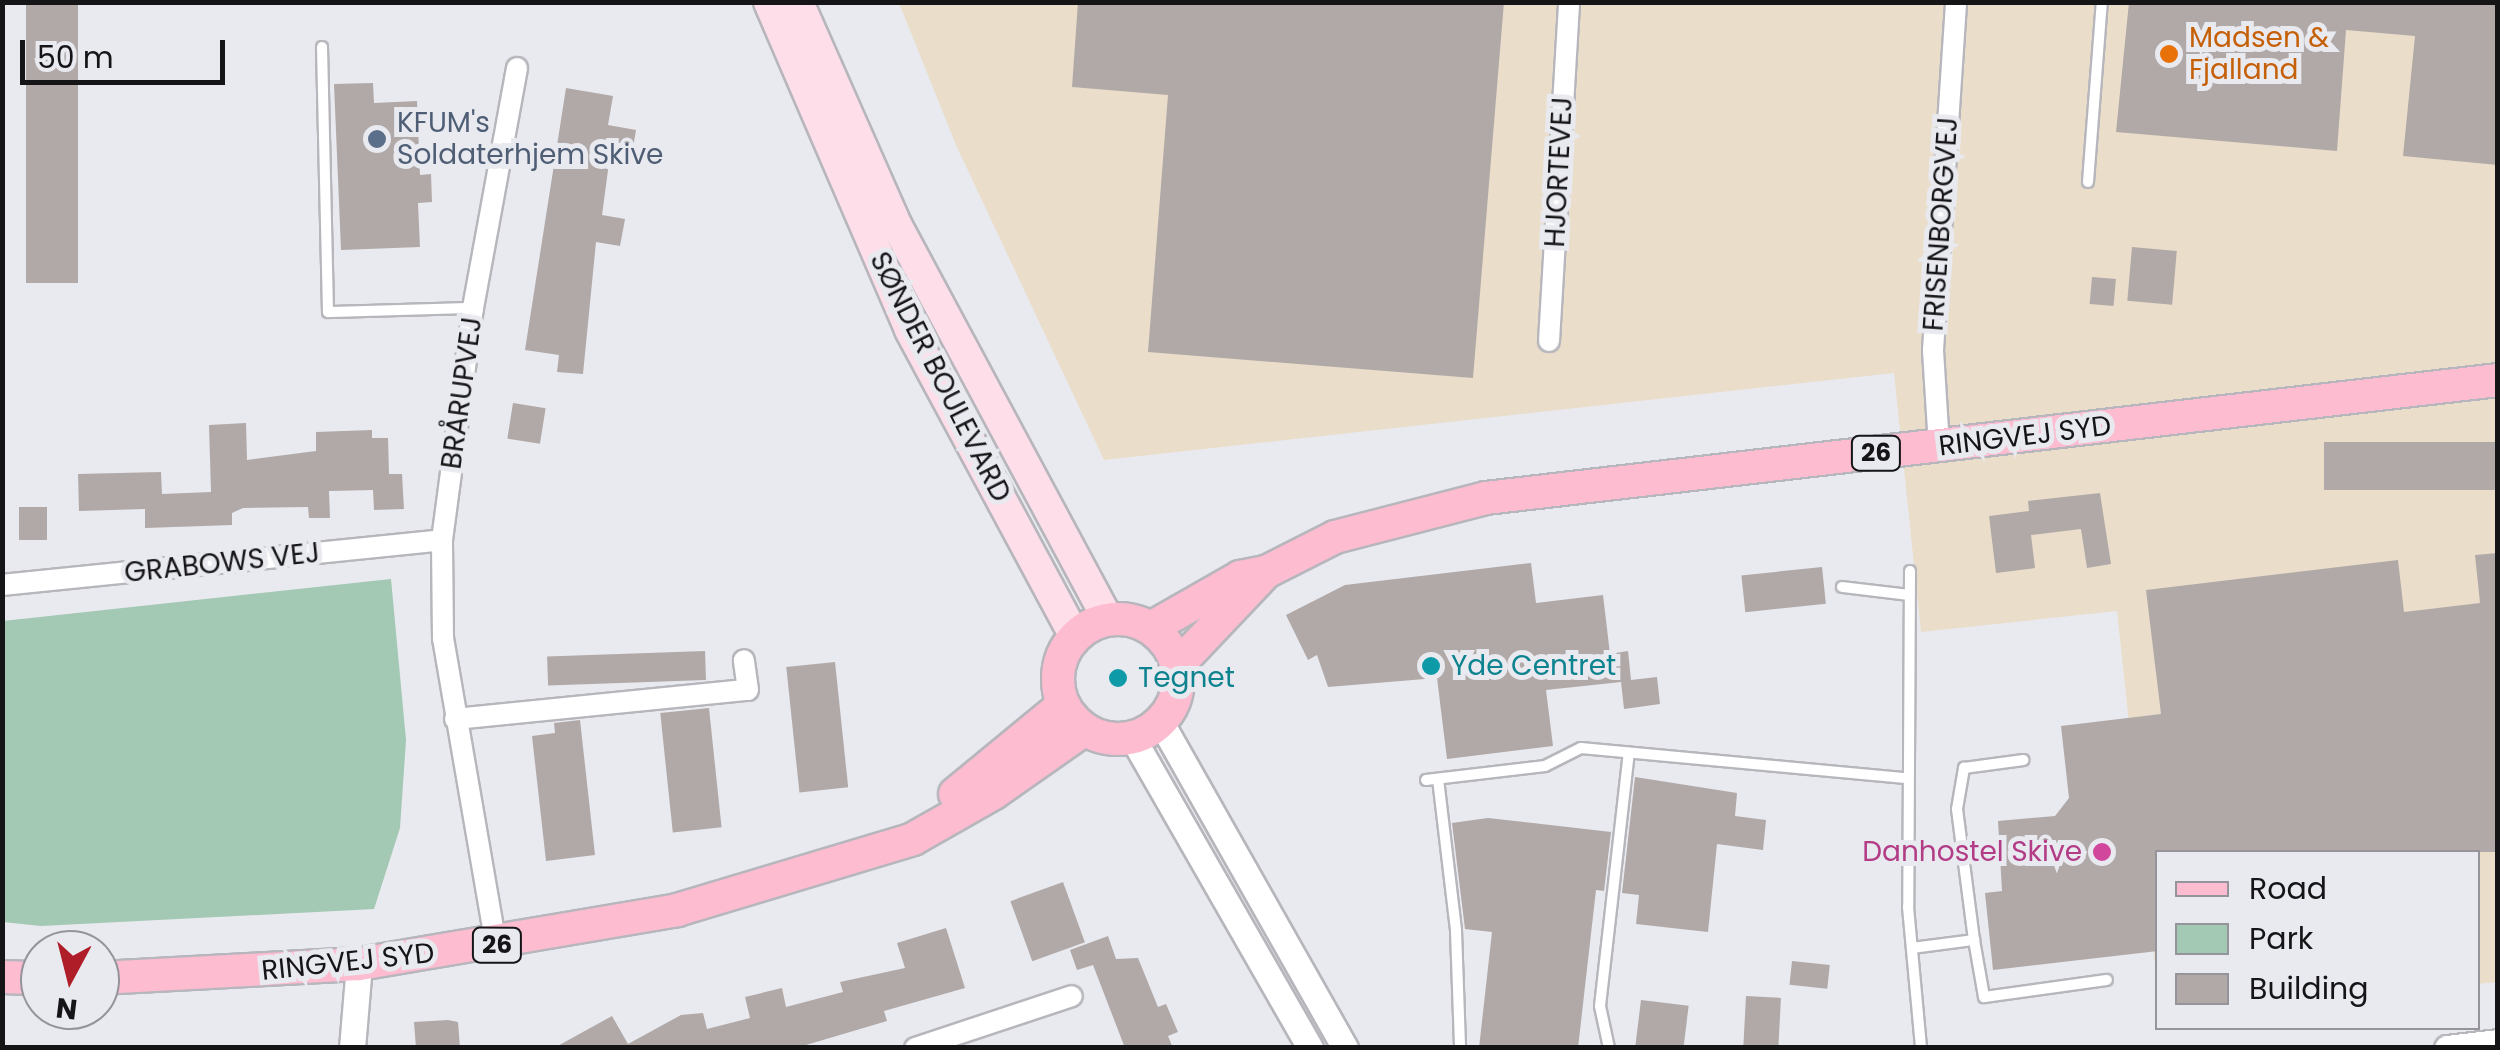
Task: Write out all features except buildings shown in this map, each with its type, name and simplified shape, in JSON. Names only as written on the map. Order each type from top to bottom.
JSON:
[{"type":"main road","name":"SØNDER BOULEVARD","points":[[769,2],[910,330],[1074,636]]},
{"type":"main road","name":"SØNDER BOULEVARD","points":[[798,2],[897,226],[1108,619]]},
{"type":"main road","name":"RINGVEJ SYD","points":[[1151,628],[1240,577],[1266,572],[1335,537],[1486,498],[2498,380]]},
{"type":"main road","name":"RINGVEJ SYD","points":[[1177,666],[1266,572]]},
{"type":"main road","points":[[1146,729],[1074,717],[1058,669],[1074,636],[1108,619],[1151,628],[1177,666]]},
{"type":"main road","name":"26","points":[[1146,729],[1176,696],[1177,666]]},
{"type":"main road","name":"RINGVEJ SYD","points":[[120,977],[359,964],[496,945],[677,910],[882,846],[1074,717]]},
{"type":"street","name":"HJORTEVEJ","points":[[1549,341],[1569,2]]},
{"type":"street","name":"FRISENBORGVEJ","points":[[1939,446],[1933,350],[1956,2]]},
{"type":"street","name":"BRÅRUPVEJ","points":[[496,945],[444,639],[442,540],[473,308],[516,68]]},
{"type":"street","name":"GRABOWS VEJ","points":[[2,585],[442,540]]},
{"type":"street","points":[[456,719],[748,690],[744,660]]},
{"type":"street","points":[[1146,729],[1310,1048]]},
{"type":"street","points":[[1146,729],[1344,1048]]},
{"type":"street","points":[[352,1048],[359,964]]},
{"type":"street","points":[[915,1048],[1072,996]]},
{"type":"street","points":[[2447,1048],[2498,1042]]},
{"type":"lane","points":[[2088,182],[2102,2]]},
{"type":"lane","points":[[322,48],[328,312],[473,308]]},
{"type":"lane","points":[[1910,571],[1906,778],[1912,948],[1922,1048]]},
{"type":"lane","points":[[1842,587],[1909,595]]},
{"type":"lane","points":[[1460,1048],[1456,932],[1432,779],[1545,766],[1580,748],[1906,778]]},
{"type":"lane","points":[[1609,1048],[1600,1006],[1629,752]]},
{"type":"lane","points":[[2023,760],[1964,768],[1957,809],[1984,997],[2106,980]]},
{"type":"lane","points":[[1912,948],[1974,940]]},
{"type":"shaded area","points":[[899,3],[2497,3],[2497,982],[2480,984],[2480,850],[2155,850],[2155,965],[2117,611],[1921,632],[1894,373],[1104,460],[956,145]]},
{"type":"green space","points":[[391,579],[406,740],[400,828],[374,909],[41,926],[3,922],[3,621]]},
{"type":"place","name":"Madsen & Fjalland","points":[[2169,54]]},
{"type":"place","name":"KFUM's Soldaterhjem Skive","points":[[377,139]]},
{"type":"place","name":"Yde Centret","points":[[1431,666]]},
{"type":"place","name":"Tegnet","points":[[1118,678]]},
{"type":"place","name":"Danhostel Skive","points":[[2102,852]]}]
